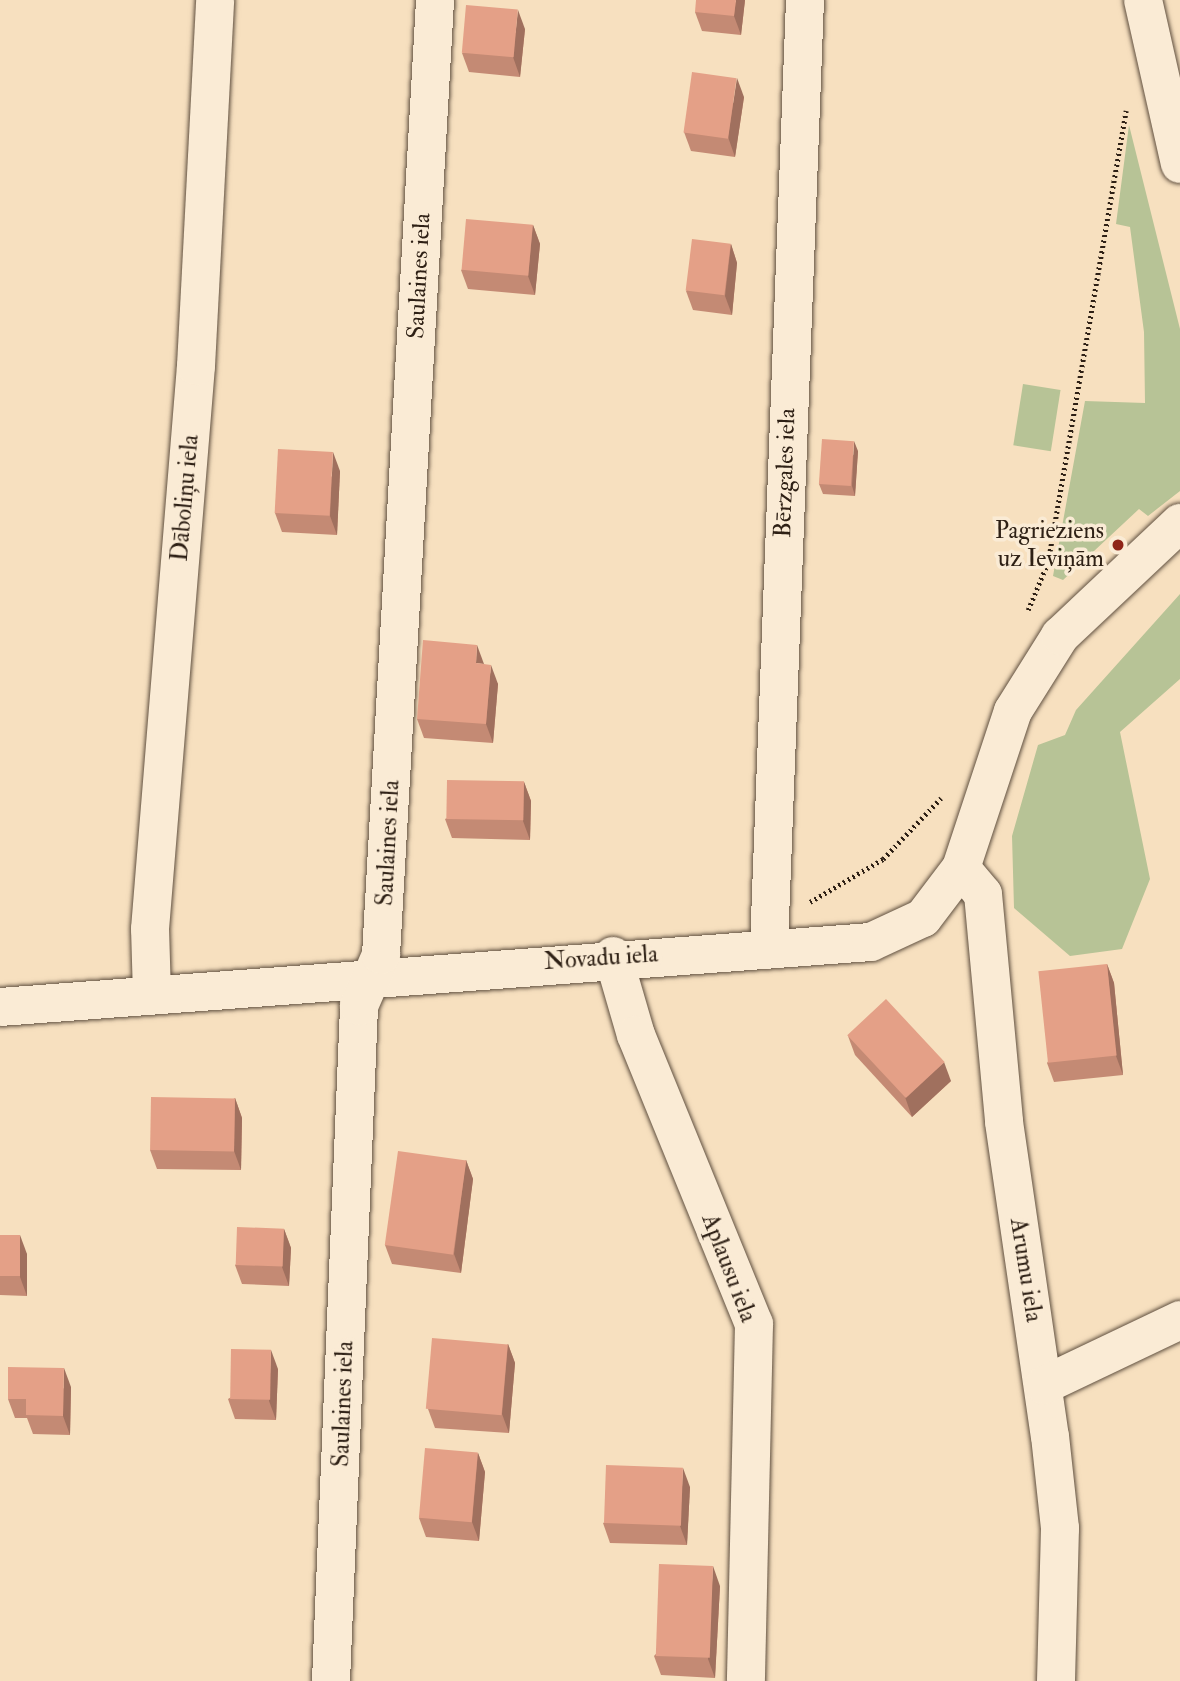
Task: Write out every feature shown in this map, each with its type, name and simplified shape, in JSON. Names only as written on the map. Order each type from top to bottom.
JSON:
[{"type":"street","name":"Dāboliņu iela","points":[[152,995],[150,929],[196,366],[215,0]]},
{"type":"street","name":"Saulaines iela","points":[[331,1681],[359,1006],[381,955],[435,0]]},
{"type":"street","name":"Bērzgales iela","points":[[769,932],[805,0]]},
{"type":"street","points":[[1143,0],[1180,164]]},
{"type":"street","name":"Novadu iela","points":[[0,1007],[613,956],[769,932],[871,942],[923,918],[961,868],[1013,711],[1035,671],[1077,618],[1180,523]]},
{"type":"street","name":"Arumu iela","points":[[961,868],[983,894],[1004,1122],[1044,1385],[1060,1528],[1056,1681]]},
{"type":"street","name":"Aplausu iela","points":[[613,956],[636,1035],[754,1324],[746,1681]]},
{"type":"street","points":[[1044,1385],[1180,1320]]},
{"type":"path","points":[[1023,621],[1048,562],[1127,104]]},
{"type":"path","points":[[769,932],[883,859],[925,820],[949,786]]},
{"type":"green space","points":[[1129,125],[1180,329],[1180,491],[1148,516],[1139,509],[1063,580],[1053,576],[1085,401],[1145,403],[1144,332],[1130,227],[1116,224]]},
{"type":"green space","points":[[1023,384],[1061,390],[1051,451],[1013,445]]},
{"type":"green space","points":[[1180,594],[1180,679],[1120,732],[1150,879],[1122,949],[1070,956],[1014,908],[1012,836],[1038,745],[1065,735],[1076,710]]},
{"type":"building","points":[[696,0],[736,0],[734,16],[695,12]]},
{"type":"building","points":[[466,5],[518,10],[514,57],[462,53]]},
{"type":"building","points":[[692,72],[737,78],[728,139],[684,132]]},
{"type":"building","points":[[466,219],[533,225],[528,276],[462,270]]},
{"type":"building","points":[[692,239],[731,244],[724,295],[686,291]]},
{"type":"building","points":[[822,439],[854,441],[851,486],[819,484]]},
{"type":"building","points":[[278,449],[333,452],[330,516],[275,513]]},
{"type":"building","points":[[423,640],[477,645],[476,663],[491,665],[486,724],[417,719]]},
{"type":"building","points":[[447,780],[524,781],[523,820],[446,819]]},
{"type":"building","points":[[1107,964],[1117,1055],[1048,1063],[1038,971]]},
{"type":"building","points":[[886,999],[945,1062],[906,1098],[847,1035]]},
{"type":"building","points":[[151,1097],[235,1098],[234,1151],[150,1150]]},
{"type":"building","points":[[398,1151],[466,1161],[453,1255],[385,1245]]},
{"type":"building","points":[[237,1227],[284,1229],[283,1267],[236,1265]]},
{"type":"building","points":[[0,1235],[20,1235],[20,1276],[0,1276]]},
{"type":"building","points":[[432,1338],[508,1345],[502,1415],[426,1409]]},
{"type":"building","points":[[231,1349],[271,1350],[270,1400],[230,1399]]},
{"type":"building","points":[[8,1367],[64,1368],[63,1416],[26,1415],[26,1399],[8,1399]]},
{"type":"building","points":[[425,1448],[478,1453],[472,1522],[419,1518]]},
{"type":"building","points":[[606,1465],[683,1468],[681,1526],[604,1523]]},
{"type":"building","points":[[659,1564],[713,1566],[710,1658],[656,1656]]},
{"type":"place","name":"Pagrieziens uz Ieviņām","points":[[1118,545]]}]
